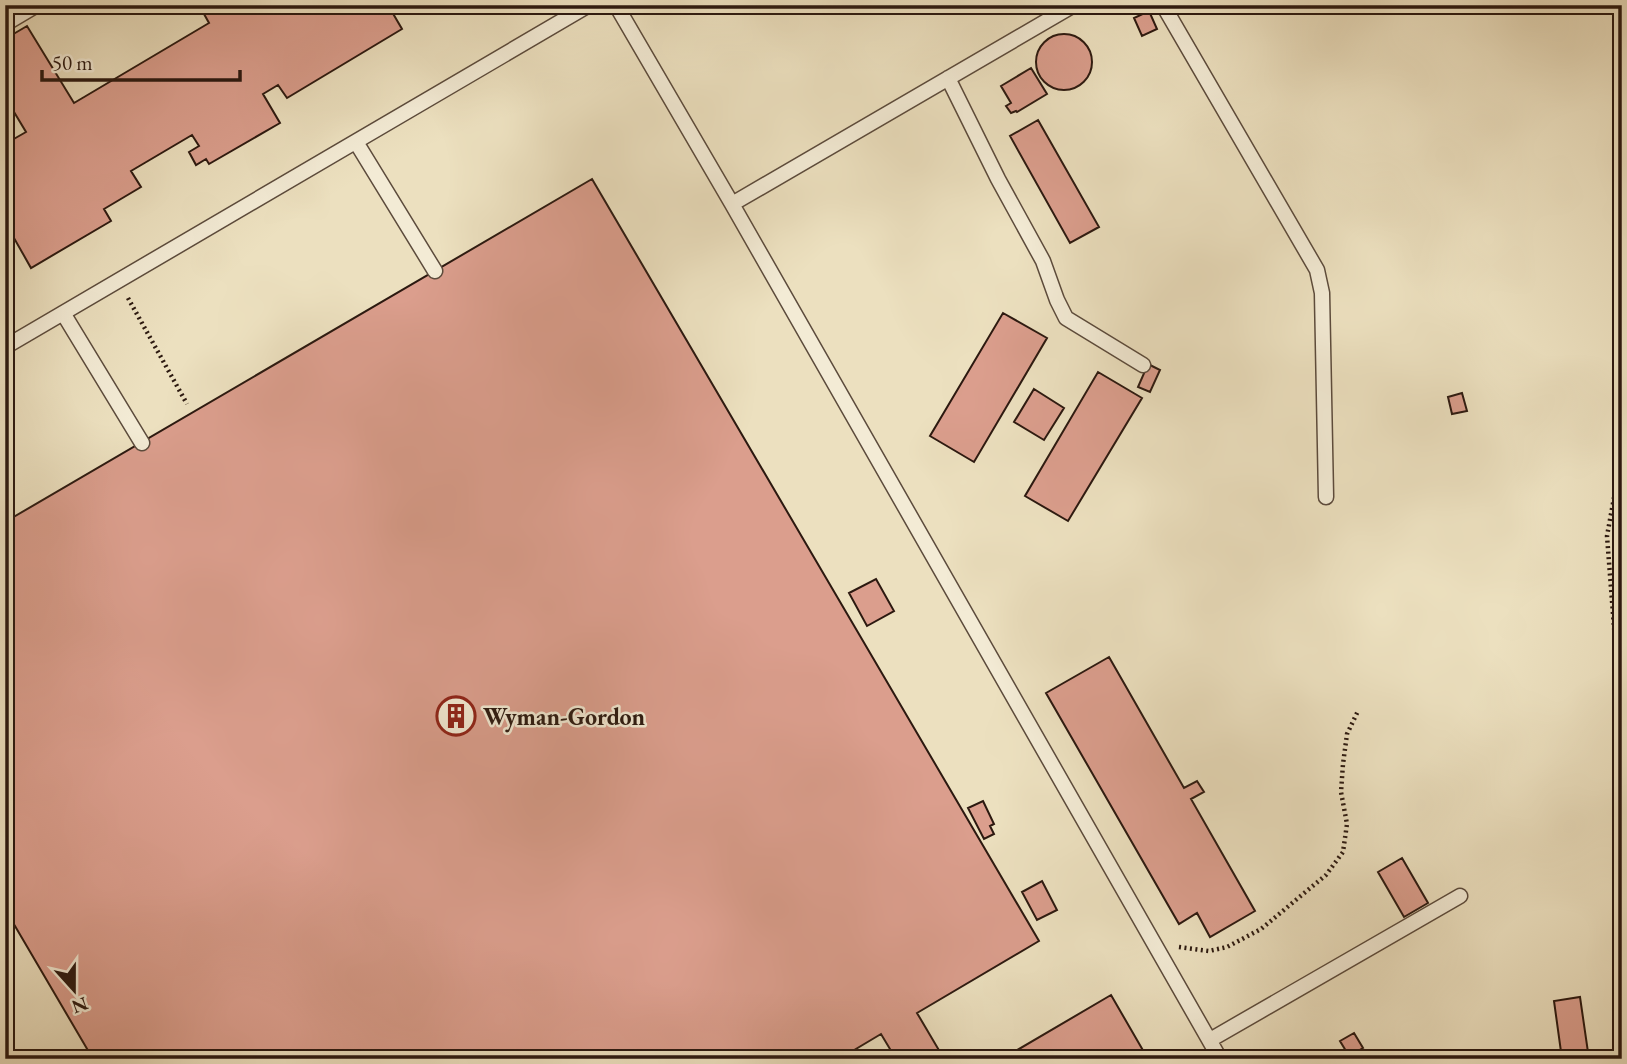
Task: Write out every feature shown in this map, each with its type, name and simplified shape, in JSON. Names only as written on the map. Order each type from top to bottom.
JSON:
[{"type":"lane","points":[[5,24],[37,5]]},
{"type":"lane","points":[[5,347],[589,5]]},
{"type":"lane","points":[[616,5],[1220,1059]]},
{"type":"lane","points":[[732,204],[1074,5]]},
{"type":"lane","points":[[1163,5],[1317,270],[1323,317],[1326,498]]},
{"type":"lane","points":[[948,78],[1042,261],[1066,318],[1143,365]]},
{"type":"lane","points":[[356,142],[435,271]]},
{"type":"lane","points":[[63,313],[142,443]]},
{"type":"lane","points":[[1210,1040],[1460,895]]},
{"type":"path","points":[[118,281],[187,404]]},
{"type":"path","points":[[1622,454],[1607,537],[1615,640],[1622,686]]},
{"type":"path","points":[[1154,943],[1209,951],[1227,947],[1261,929],[1326,875],[1343,852],[1347,824],[1341,792],[1343,764],[1347,734],[1358,711]]},
{"type":"building","points":[[199,5],[388,5],[402,29],[287,98],[278,85],[263,94],[280,123],[209,164],[206,159],[196,165],[189,152],[199,146],[192,135],[131,171],[141,187],[104,209],[111,221],[31,268],[14,238],[5,243],[5,144],[26,132],[5,97],[5,39],[27,26],[74,103],[209,23]]},
{"type":"building","points":[[1149,11],[1157,29],[1142,36],[1134,18]]},
{"type":"building","points":[[1059,34],[1069,34],[1084,42],[1090,51],[1090,73],[1084,82],[1069,90],[1059,90],[1041,78],[1036,67],[1036,57],[1048,39]]},
{"type":"building","points":[[1031,68],[1047,94],[1011,113],[1006,106],[1011,103],[1001,86]]},
{"type":"building","points":[[1038,120],[1099,227],[1070,243],[1010,136]]},
{"type":"building","name":"Wyman-Gordon","points":[[592,179],[1039,941],[917,1013],[943,1057],[941,1059],[896,1059],[881,1034],[839,1059],[93,1059],[5,909],[5,522]]},
{"type":"building","points":[[1003,313],[1047,338],[974,462],[930,436]]},
{"type":"building","points":[[1148,364],[1160,370],[1150,392],[1138,387]]},
{"type":"building","points":[[1098,372],[1142,398],[1068,521],[1025,496]]},
{"type":"building","points":[[1034,389],[1064,408],[1044,440],[1014,422]]},
{"type":"building","points":[[1462,393],[1467,411],[1452,414],[1448,397]]},
{"type":"building","points":[[876,579],[894,611],[867,626],[849,593]]},
{"type":"building","points":[[1109,657],[1184,788],[1197,781],[1204,792],[1191,799],[1255,911],[1210,937],[1197,913],[1179,924],[1046,693]]},
{"type":"building","points":[[983,801],[994,824],[990,826],[994,834],[984,839],[968,808]]},
{"type":"building","points":[[1402,858],[1428,903],[1404,917],[1378,872]]},
{"type":"building","points":[[1042,881],[1057,910],[1037,920],[1022,892]]},
{"type":"building","points":[[1111,995],[1148,1059],[1002,1059]]},
{"type":"building","points":[[1580,997],[1589,1059],[1562,1059],[1554,1001]]},
{"type":"building","points":[[1354,1033],[1363,1048],[1349,1056],[1340,1041]]},
{"type":"place","name":"Wyman-Gordon","points":[[456,716]]}]
